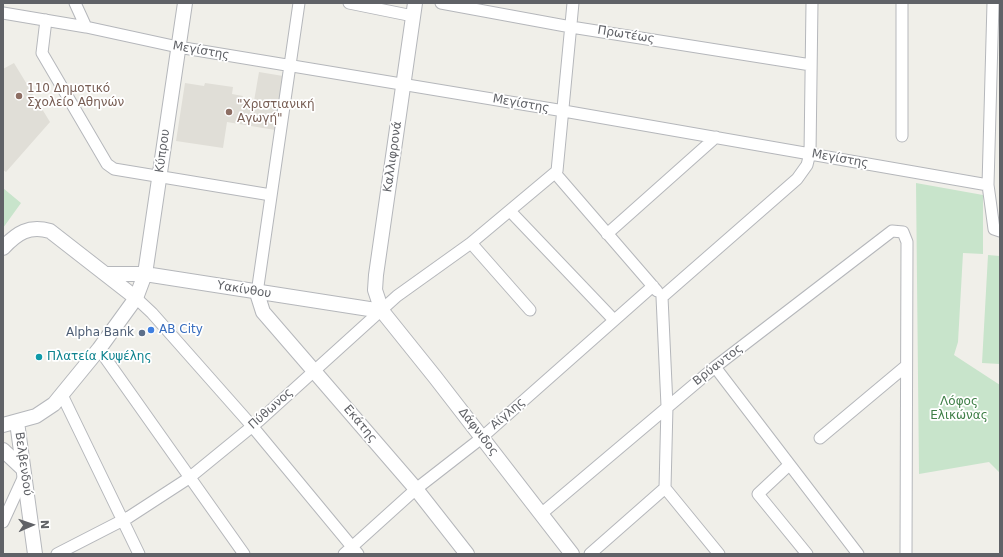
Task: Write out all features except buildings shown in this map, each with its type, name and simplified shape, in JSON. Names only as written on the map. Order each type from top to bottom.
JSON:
[{"type":"street","points":[[75,3],[86,27]]},
{"type":"street","name":"Κύπρου","points":[[136,298],[145,274],[185,3]]},
{"type":"street","points":[[257,293],[299,3]]},
{"type":"street","points":[[349,3],[414,9]]},
{"type":"street","name":"Πρωτέως","points":[[441,3],[469,5],[571,26],[811,66]]},
{"type":"street","points":[[573,3],[556,172],[607,234],[662,297],[667,406],[665,488],[719,554]]},
{"type":"street","points":[[662,297],[797,179],[808,165],[810,153],[812,3]]},
{"type":"street","points":[[902,3],[902,136]]},
{"type":"street","points":[[993,3],[988,185],[994,230],[1000,231]]},
{"type":"street","name":"Καλλιφρονά","points":[[382,311],[375,290],[375,280],[414,9]]},
{"type":"street","name":"Μεγίστης","points":[[3,13],[86,27],[178,47],[810,153],[988,185]]},
{"type":"street","points":[[46,20],[42,53],[107,164],[114,169],[271,195]]},
{"type":"street","points":[[607,234],[716,137]]},
{"type":"street","name":"Πύθωνος","points":[[57,554],[123,520],[189,478],[252,426],[397,296],[471,243],[556,172]]},
{"type":"street","points":[[510,211],[614,320]]},
{"type":"street","points":[[3,248],[16,235],[25,230],[34,228],[47,230],[56,234],[136,298],[152,313],[252,426],[351,552]]},
{"type":"street","name":"Βρύαντος","points":[[541,514],[715,367],[892,231],[904,232],[907,242],[906,366]]},
{"type":"street","points":[[471,243],[530,310]]},
{"type":"street","name":"Υακίνθου","points":[[106,274],[145,274],[257,293],[382,311]]},
{"type":"street","name":"Αίγλης","points":[[351,552],[416,489],[482,437],[652,286]]},
{"type":"street","name":"Εκάτης","points":[[257,293],[263,312],[416,489],[467,554]]},
{"type":"street","points":[[3,425],[17,422],[45,412],[62,395],[99,349],[136,298]]},
{"type":"street","name":"Δάφνιδος","points":[[382,311],[572,554]]},
{"type":"street","points":[[99,349],[244,554]]},
{"type":"street","points":[[820,438],[906,366]]},
{"type":"street","points":[[906,366],[906,554]]},
{"type":"street","points":[[715,367],[858,554]]},
{"type":"street","points":[[62,395],[139,554]]},
{"type":"street","name":"Βελβενδού","points":[[17,422],[34,554]]},
{"type":"street","points":[[3,450],[24,470],[3,522]]},
{"type":"street","points":[[789,465],[758,494],[807,554]]},
{"type":"street","points":[[590,554],[665,488]]},
{"type":"shaded area","name":"110 Δημοτικό Σχολείο Αθηνών","points":[[14,63],[50,122],[6,172],[3,170],[3,69]]},
{"type":"shaded area","name":"\"Χριστιανική Αγωγή\"","points":[[259,72],[283,76],[275,130],[227,122],[223,148],[176,141],[185,83],[204,86],[205,83],[233,87],[232,94],[243,96],[242,99],[254,101]]},
{"type":"green space","name":"Λόφος Ελικώνας","points":[[916,183],[983,195],[983,254],[963,253],[958,342],[954,355],[1000,385],[1000,473],[989,462],[919,474]]},
{"type":"green space","points":[[3,188],[21,203],[3,228]]},
{"type":"green space","points":[[988,255],[1000,256],[1000,364],[982,363]]},
{"type":"place","name":"110 Δημοτικό Σχολείο Αθηνών","points":[[19,96]]},
{"type":"place","name":"\"Χριστιανική Αγωγή\"","points":[[229,112]]},
{"type":"place","name":"AB City","points":[[151,330]]},
{"type":"place","name":"Alpha Bank","points":[[142,333]]},
{"type":"place","name":"Πλατεία Κυψέλης","points":[[39,357]]}]
